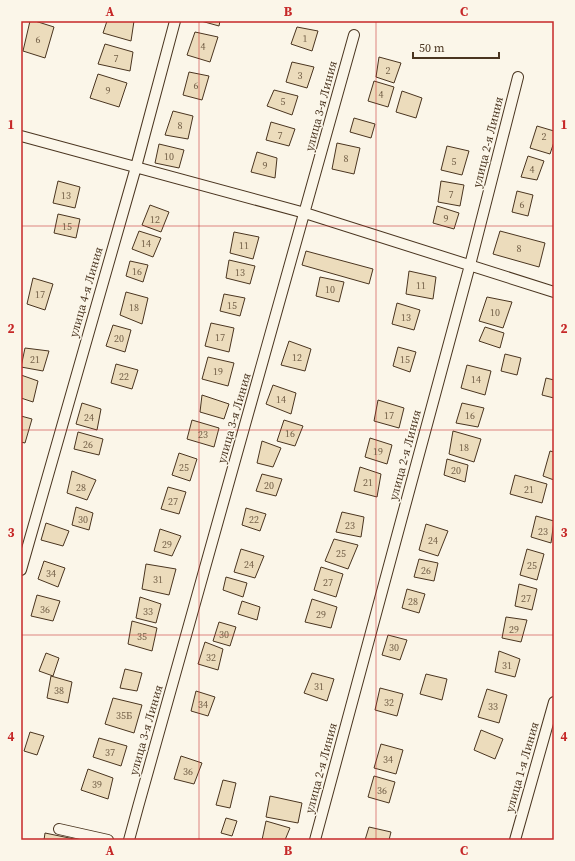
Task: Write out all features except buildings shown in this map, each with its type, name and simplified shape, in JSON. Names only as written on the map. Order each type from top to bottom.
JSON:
[{"type":"street","name":"улица 4-я Линия","points":[[21,570],[136,167],[174,21]]},
{"type":"street","name":"улица 3-я Линия","points":[[129,840],[354,36]]},
{"type":"street","name":"улица 2-я Линия","points":[[315,840],[470,265],[518,77]]},
{"type":"street","points":[[21,136],[305,213],[554,292]]},
{"type":"street","name":"улица 1-я Линия","points":[[515,840],[554,702]]},
{"type":"street","points":[[59,829],[108,840]]}]
